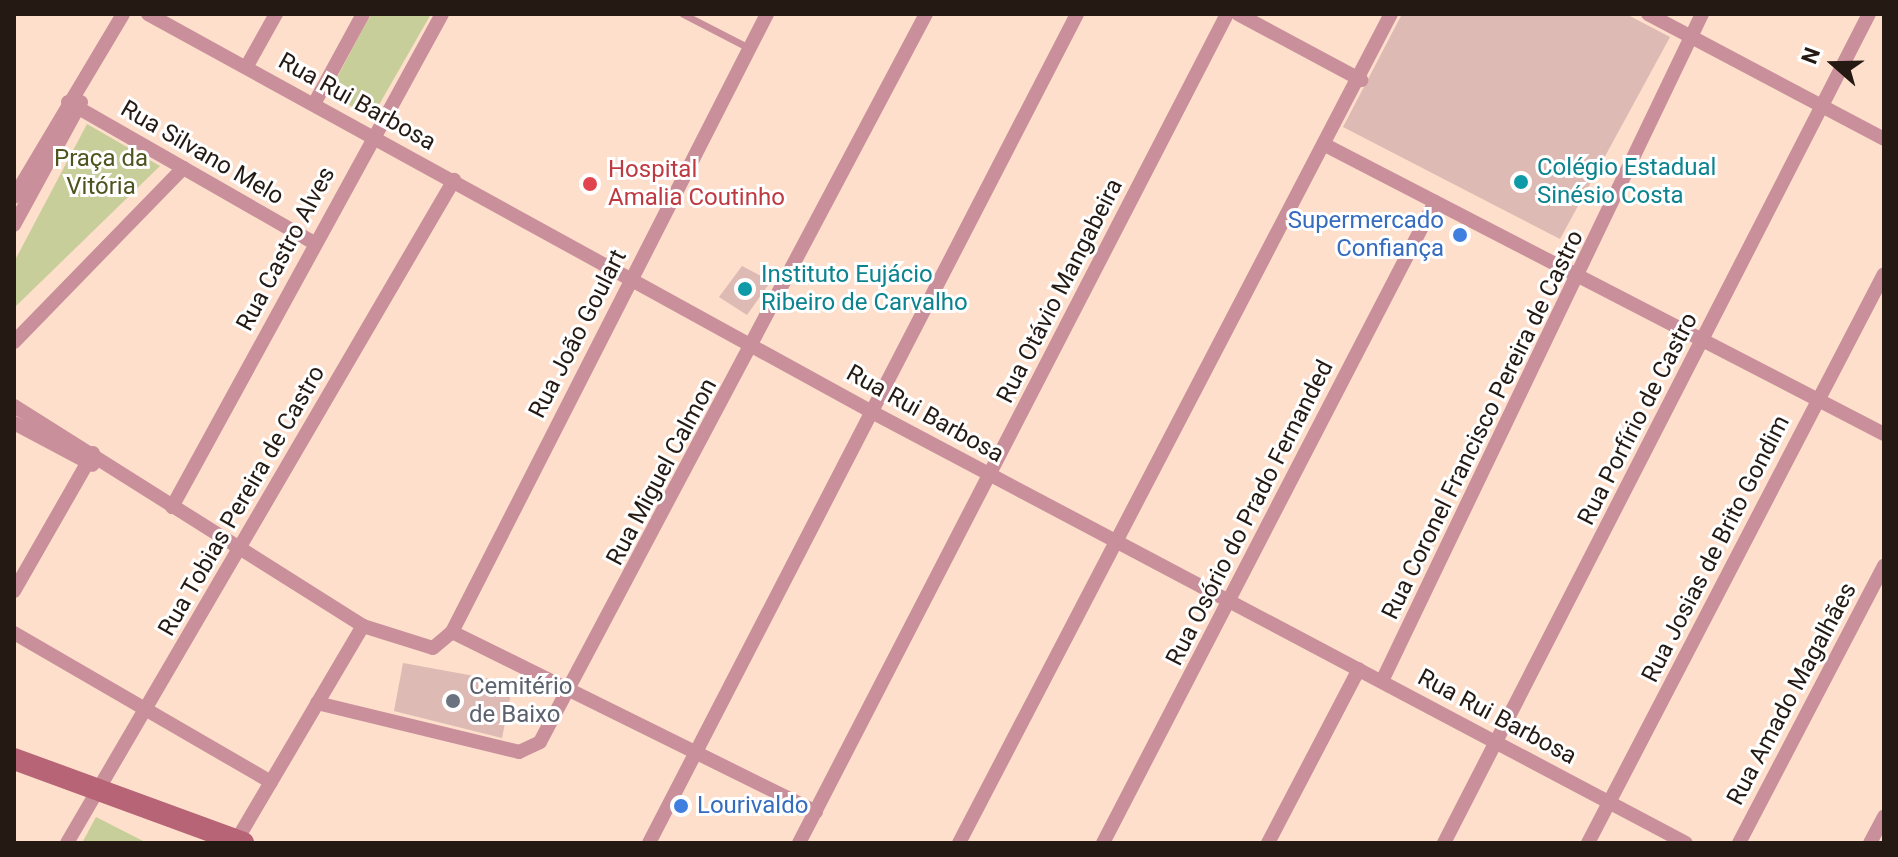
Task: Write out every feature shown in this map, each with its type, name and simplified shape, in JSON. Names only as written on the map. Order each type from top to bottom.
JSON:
[{"type":"street","points":[[16,218],[123,14]]},
{"type":"street","name":"Rua Rui Barbosa","points":[[148,14],[754,343],[870,411],[1231,599],[1686,843]]},
{"type":"street","points":[[247,66],[276,14]]},
{"type":"street","points":[[314,104],[363,14]]},
{"type":"street","name":"Rua Castro Alves","points":[[172,507],[372,136],[442,14]]},
{"type":"street","name":"Rua João Goulart","points":[[452,632],[767,14]]},
{"type":"street","points":[[649,843],[1077,14]]},
{"type":"street","name":"Rua Otávio Mangabeira","points":[[799,843],[1227,14]]},
{"type":"street","points":[[1238,14],[1361,80]]},
{"type":"street","points":[[959,843],[1327,146],[1391,14]]},
{"type":"street","points":[[1648,14],[1820,109],[1884,139]]},
{"type":"street","name":"Rua Coronel Francisco Pereira de Castro","points":[[1382,681],[1582,276],[1702,14]]},
{"type":"street","name":"Rua Porfírio de Castro","points":[[1444,843],[1499,741],[1869,14]]},
{"type":"street","name":"Rua Miguel Calmon","points":[[317,703],[519,752],[540,742],[572,692],[923,15]]},
{"type":"street","points":[[14,197],[74,105]]},
{"type":"street","name":"Rua Silvano Melo","points":[[74,105],[314,243]]},
{"type":"street","points":[[1327,146],[1884,434]]},
{"type":"street","points":[[14,342],[183,168]]},
{"type":"street","name":"Rua Tobias Pereira de Castro","points":[[67,843],[151,708],[238,546],[454,180]]},
{"type":"street","name":"Rua Osório do Prado Fernanded","points":[[1103,843],[1435,202]]},
{"type":"street","name":"Rua Josias de Brito Gondim","points":[[1588,843],[1884,274]]},
{"type":"street","points":[[14,406],[93,461]]},
{"type":"street","points":[[14,423],[93,461],[238,546],[363,626],[433,648],[452,632],[816,812]]},
{"type":"street","points":[[14,591],[93,461]]},
{"type":"street","name":"Rua Amado Magalhães","points":[[1739,843],[1884,566]]},
{"type":"street","points":[[14,759],[238,842],[363,626]]},
{"type":"street","points":[[14,633],[151,708],[271,782]]},
{"type":"street","points":[[1268,843],[1359,669]]},
{"type":"street","points":[[1870,843],[1884,817]]},
{"type":"lane","points":[[683,14],[749,48]]},
{"type":"green space","points":[[371,14],[431,14],[372,117],[328,94]]},
{"type":"green space","name":"Praça da Vitória","points":[[87,124],[160,166],[14,308],[14,262]]},
{"type":"green space","points":[[96,817],[147,843],[82,843]]},
{"type":"building","name":"Colégio Estadual Sinésio Costa","points":[[1402,14],[1626,14],[1670,37],[1560,239],[1343,127]]},
{"type":"building","name":"Instituto Eujácio Ribeiro de Carvalho","points":[[742,266],[771,281],[747,315],[719,297]]},
{"type":"building","name":"Cemitério de Baixo","points":[[403,663],[513,683],[502,738],[394,711]]},
{"type":"place","name":"Colégio Estadual Sinésio Costa","points":[[1521,182]]},
{"type":"place","name":"Hospital Amalia Coutinho","points":[[590,184]]},
{"type":"place","name":"Supermercado Confiança","points":[[1460,235]]},
{"type":"place","name":"Instituto Eujácio Ribeiro de Carvalho","points":[[745,289]]},
{"type":"place","name":"Cemitério de Baixo","points":[[453,701]]},
{"type":"place","name":"Lourivaldo","points":[[681,806]]}]
